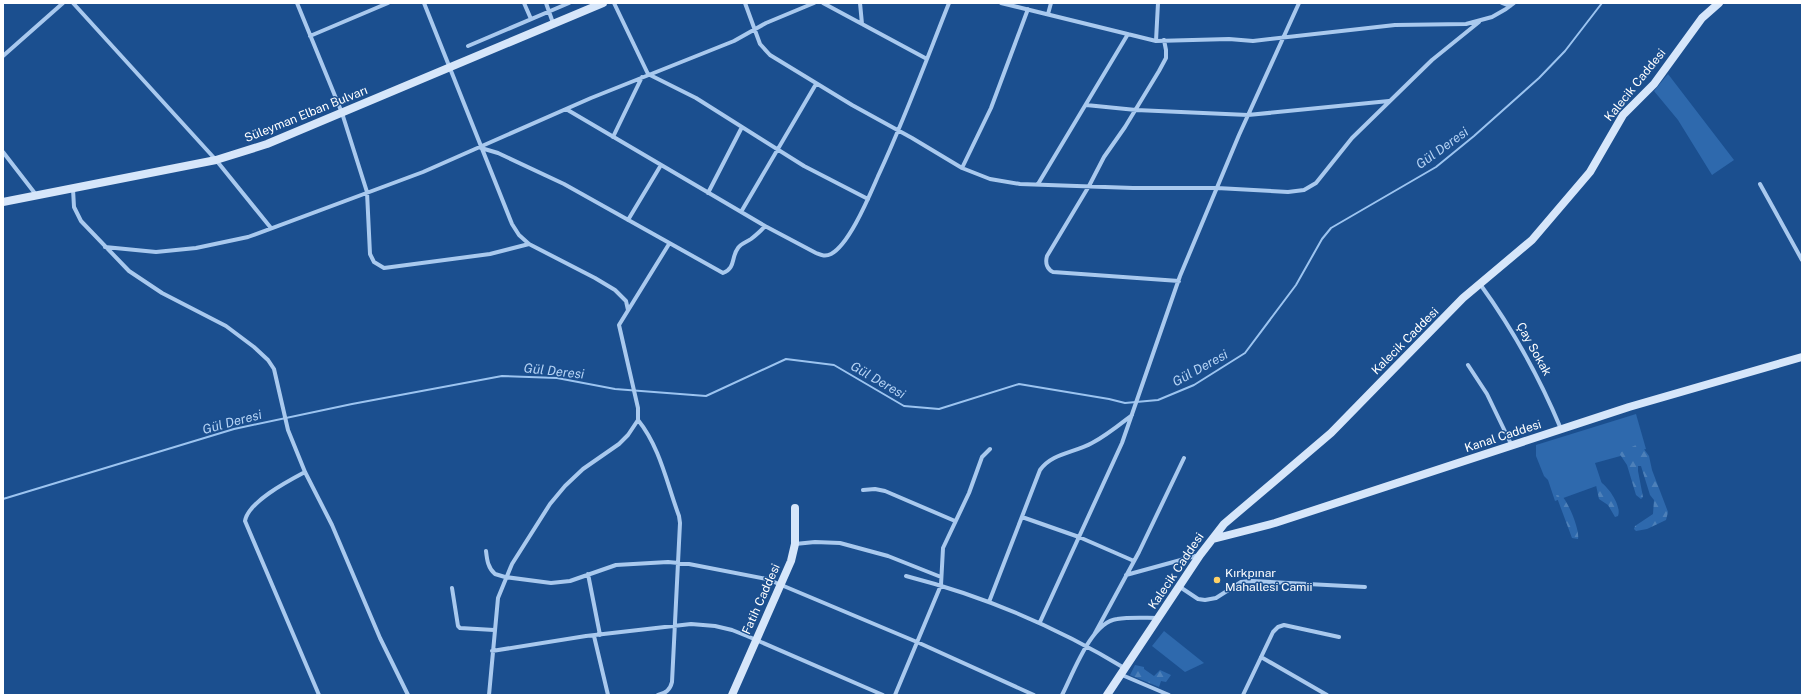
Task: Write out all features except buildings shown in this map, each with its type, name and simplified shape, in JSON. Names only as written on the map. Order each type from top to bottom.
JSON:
[{"type":"street","points":[[3,56],[64,3]]},
{"type":"street","points":[[73,3],[216,160],[271,228]]},
{"type":"street","points":[[297,3],[342,113],[367,192],[370,254],[374,262],[384,268],[490,254],[529,244]]},
{"type":"street","points":[[310,36],[388,3]]},
{"type":"street","points":[[424,3],[480,148],[512,224],[519,235],[529,244],[615,290],[626,301],[628,310]]},
{"type":"street","points":[[524,3],[531,19]]},
{"type":"street","points":[[546,3],[553,23]]},
{"type":"street","points":[[468,46],[569,3]]},
{"type":"street","name":"Süleyman Elban Bulvarı","points":[[3,202],[216,160],[267,144],[603,3]]},
{"type":"street","points":[[614,3],[648,74],[696,98],[804,166],[868,199]]},
{"type":"street","points":[[745,3],[760,44],[770,55],[816,84],[962,168],[990,179],[1038,184],[1217,188],[1288,192],[1304,190],[1316,183],[1352,138],[1389,101],[1432,60],[1479,22]]},
{"type":"street","points":[[105,247],[156,252],[190,248],[248,237],[423,172],[648,74],[734,40],[814,3]]},
{"type":"street","points":[[823,3],[927,59]]},
{"type":"street","points":[[860,3],[862,24]]},
{"type":"street","points":[[566,109],[765,226],[824,256],[830,254],[849,233],[868,199],[899,131],[949,3]]},
{"type":"street","points":[[1002,3],[1156,41],[1229,39],[1254,41],[1395,25],[1466,24],[1479,22],[1492,17],[1514,3]]},
{"type":"street","points":[[1048,14],[1051,3]]},
{"type":"street","points":[[1156,41],[1158,3]]},
{"type":"street","points":[[1040,622],[1122,443],[1141,392],[1178,281],[1248,115],[1300,3]]},
{"type":"street","points":[[1502,3],[1510,6]]},
{"type":"street","name":"Kalecik Caddesi","points":[[1108,695],[1200,555],[1232,516],[1331,433],[1463,298],[1532,240],[1590,172],[1623,115],[1654,84],[1702,18],[1720,3]]},
{"type":"street","points":[[962,168],[992,108],[1028,9]]},
{"type":"street","points":[[1038,184],[1128,34]]},
{"type":"street","points":[[1164,40],[1166,58],[1136,110],[1104,157],[1089,186],[1047,256],[1047,266],[1050,271],[1053,272],[1178,281]]},
{"type":"street","points":[[613,137],[642,77]]},
{"type":"street","points":[[741,212],[816,84]]},
{"type":"street","points":[[1086,105],[1136,110],[1248,115],[1389,101]]},
{"type":"street","points":[[708,193],[742,127]]},
{"type":"street","points":[[480,148],[498,153],[564,184],[724,274],[732,266],[734,255],[739,246],[750,240],[765,226]]},
{"type":"street","points":[[3,152],[37,196]]},
{"type":"street","points":[[628,220],[661,165]]},
{"type":"street","points":[[1760,184],[1802,260]]},
{"type":"street","points":[[73,189],[74,207],[77,214],[87,228],[129,271],[188,308],[226,326],[254,347],[268,360],[274,369],[288,430],[305,472],[332,525],[380,638],[408,695]]},
{"type":"street","points":[[658,695],[664,694],[670,689],[672,682],[674,626],[679,563],[680,516],[656,450],[650,437],[638,420],[638,408],[627,366],[619,324],[669,244]]},
{"type":"street","name":"Çay Sokak","points":[[1480,283],[1522,347],[1542,384],[1561,430]]},
{"type":"street","name":"Kanal Caddesi","points":[[1213,539],[1275,523],[1644,403],[1802,357]]},
{"type":"street","points":[[1468,365],[1487,394],[1512,446]]},
{"type":"street","points":[[989,602],[1040,470],[1046,462],[1053,457],[1067,454],[1091,444],[1111,432],[1133,414]]},
{"type":"street","points":[[489,695],[498,598],[505,578],[515,558],[550,504],[565,486],[583,469],[620,444],[638,420]]},
{"type":"street","points":[[895,695],[941,585],[943,548],[969,492],[982,457],[990,449]]},
{"type":"street","points":[[1094,635],[1134,561],[1184,458]]},
{"type":"street","points":[[305,472],[290,480],[259,502],[246,515],[245,521],[319,695]]},
{"type":"street","points":[[863,490],[875,489],[885,491],[955,521]]},
{"type":"street","name":"Fatih Caddesi","points":[[732,695],[791,561],[795,544],[795,508]]},
{"type":"street","points":[[1022,517],[1079,537],[1134,561]]},
{"type":"street","points":[[795,544],[815,542],[840,543],[888,556],[941,577]]},
{"type":"street","points":[[486,551],[491,570],[495,574],[505,578],[551,583],[570,581],[588,574],[624,564],[639,562],[679,563],[734,572],[781,584],[917,642],[1034,695]]},
{"type":"street","points":[[1126,575],[1200,555]]},
{"type":"street","points":[[588,574],[600,635]]},
{"type":"street","points":[[906,576],[941,585],[1040,622],[1086,646],[1124,672],[1169,695]]},
{"type":"street","points":[[1180,587],[1198,599],[1205,600],[1216,598],[1241,582],[1251,581],[1365,587]]},
{"type":"street","points":[[452,588],[458,626],[460,628],[494,630]]},
{"type":"street","points":[[1062,695],[1086,646],[1104,624],[1116,618],[1159,618]]},
{"type":"street","points":[[492,651],[600,635],[691,624],[715,626],[732,630],[883,695]]},
{"type":"street","points":[[1243,695],[1273,632],[1278,627],[1284,625],[1339,637]]},
{"type":"street","points":[[594,636],[608,695]]},
{"type":"street","points":[[1261,657],[1327,695]]},
{"type":"green space","points":[[1668,74],[1734,160],[1712,175],[1678,120],[1654,91]]},
{"type":"green space","points":[[1636,414],[1646,449],[1595,463],[1602,484],[1555,501],[1548,480],[1544,476],[1536,456],[1536,445]]},
{"type":"green space","points":[[1638,444],[1641,445],[1649,456],[1652,470],[1668,512],[1666,520],[1647,529],[1636,531],[1634,529],[1635,526],[1653,514],[1654,500],[1650,495],[1641,466],[1638,466],[1638,471],[1643,497],[1641,499],[1636,495],[1627,465],[1619,453]]},
{"type":"green space","points":[[1599,481],[1606,487],[1616,502],[1619,512],[1618,516],[1615,517],[1608,505],[1599,499],[1596,485]]},
{"type":"green space","points":[[1556,495],[1561,495],[1564,498],[1570,509],[1577,529],[1578,539],[1572,538]]},
{"type":"green space","points":[[1164,631],[1204,663],[1185,672],[1152,646]]},
{"type":"green space","points":[[1135,665],[1144,667],[1144,669],[1154,676],[1160,670],[1171,675],[1166,682],[1161,681],[1159,687],[1130,675]]},
{"type":"waterway","name":"Gül Deresi","points":[[3,499],[234,429],[352,404],[502,376],[557,378],[615,389],[706,396],[786,359],[834,365],[904,406],[939,409],[1019,384],[1125,403],[1158,400],[1194,385],[1245,353],[1296,285],[1322,239],[1331,228],[1436,167],[1474,136],[1539,78],[1565,51],[1602,3]]},
{"type":"place","name":"Kırkpınar Mahallesi Camii","points":[[1217,580]]}]
